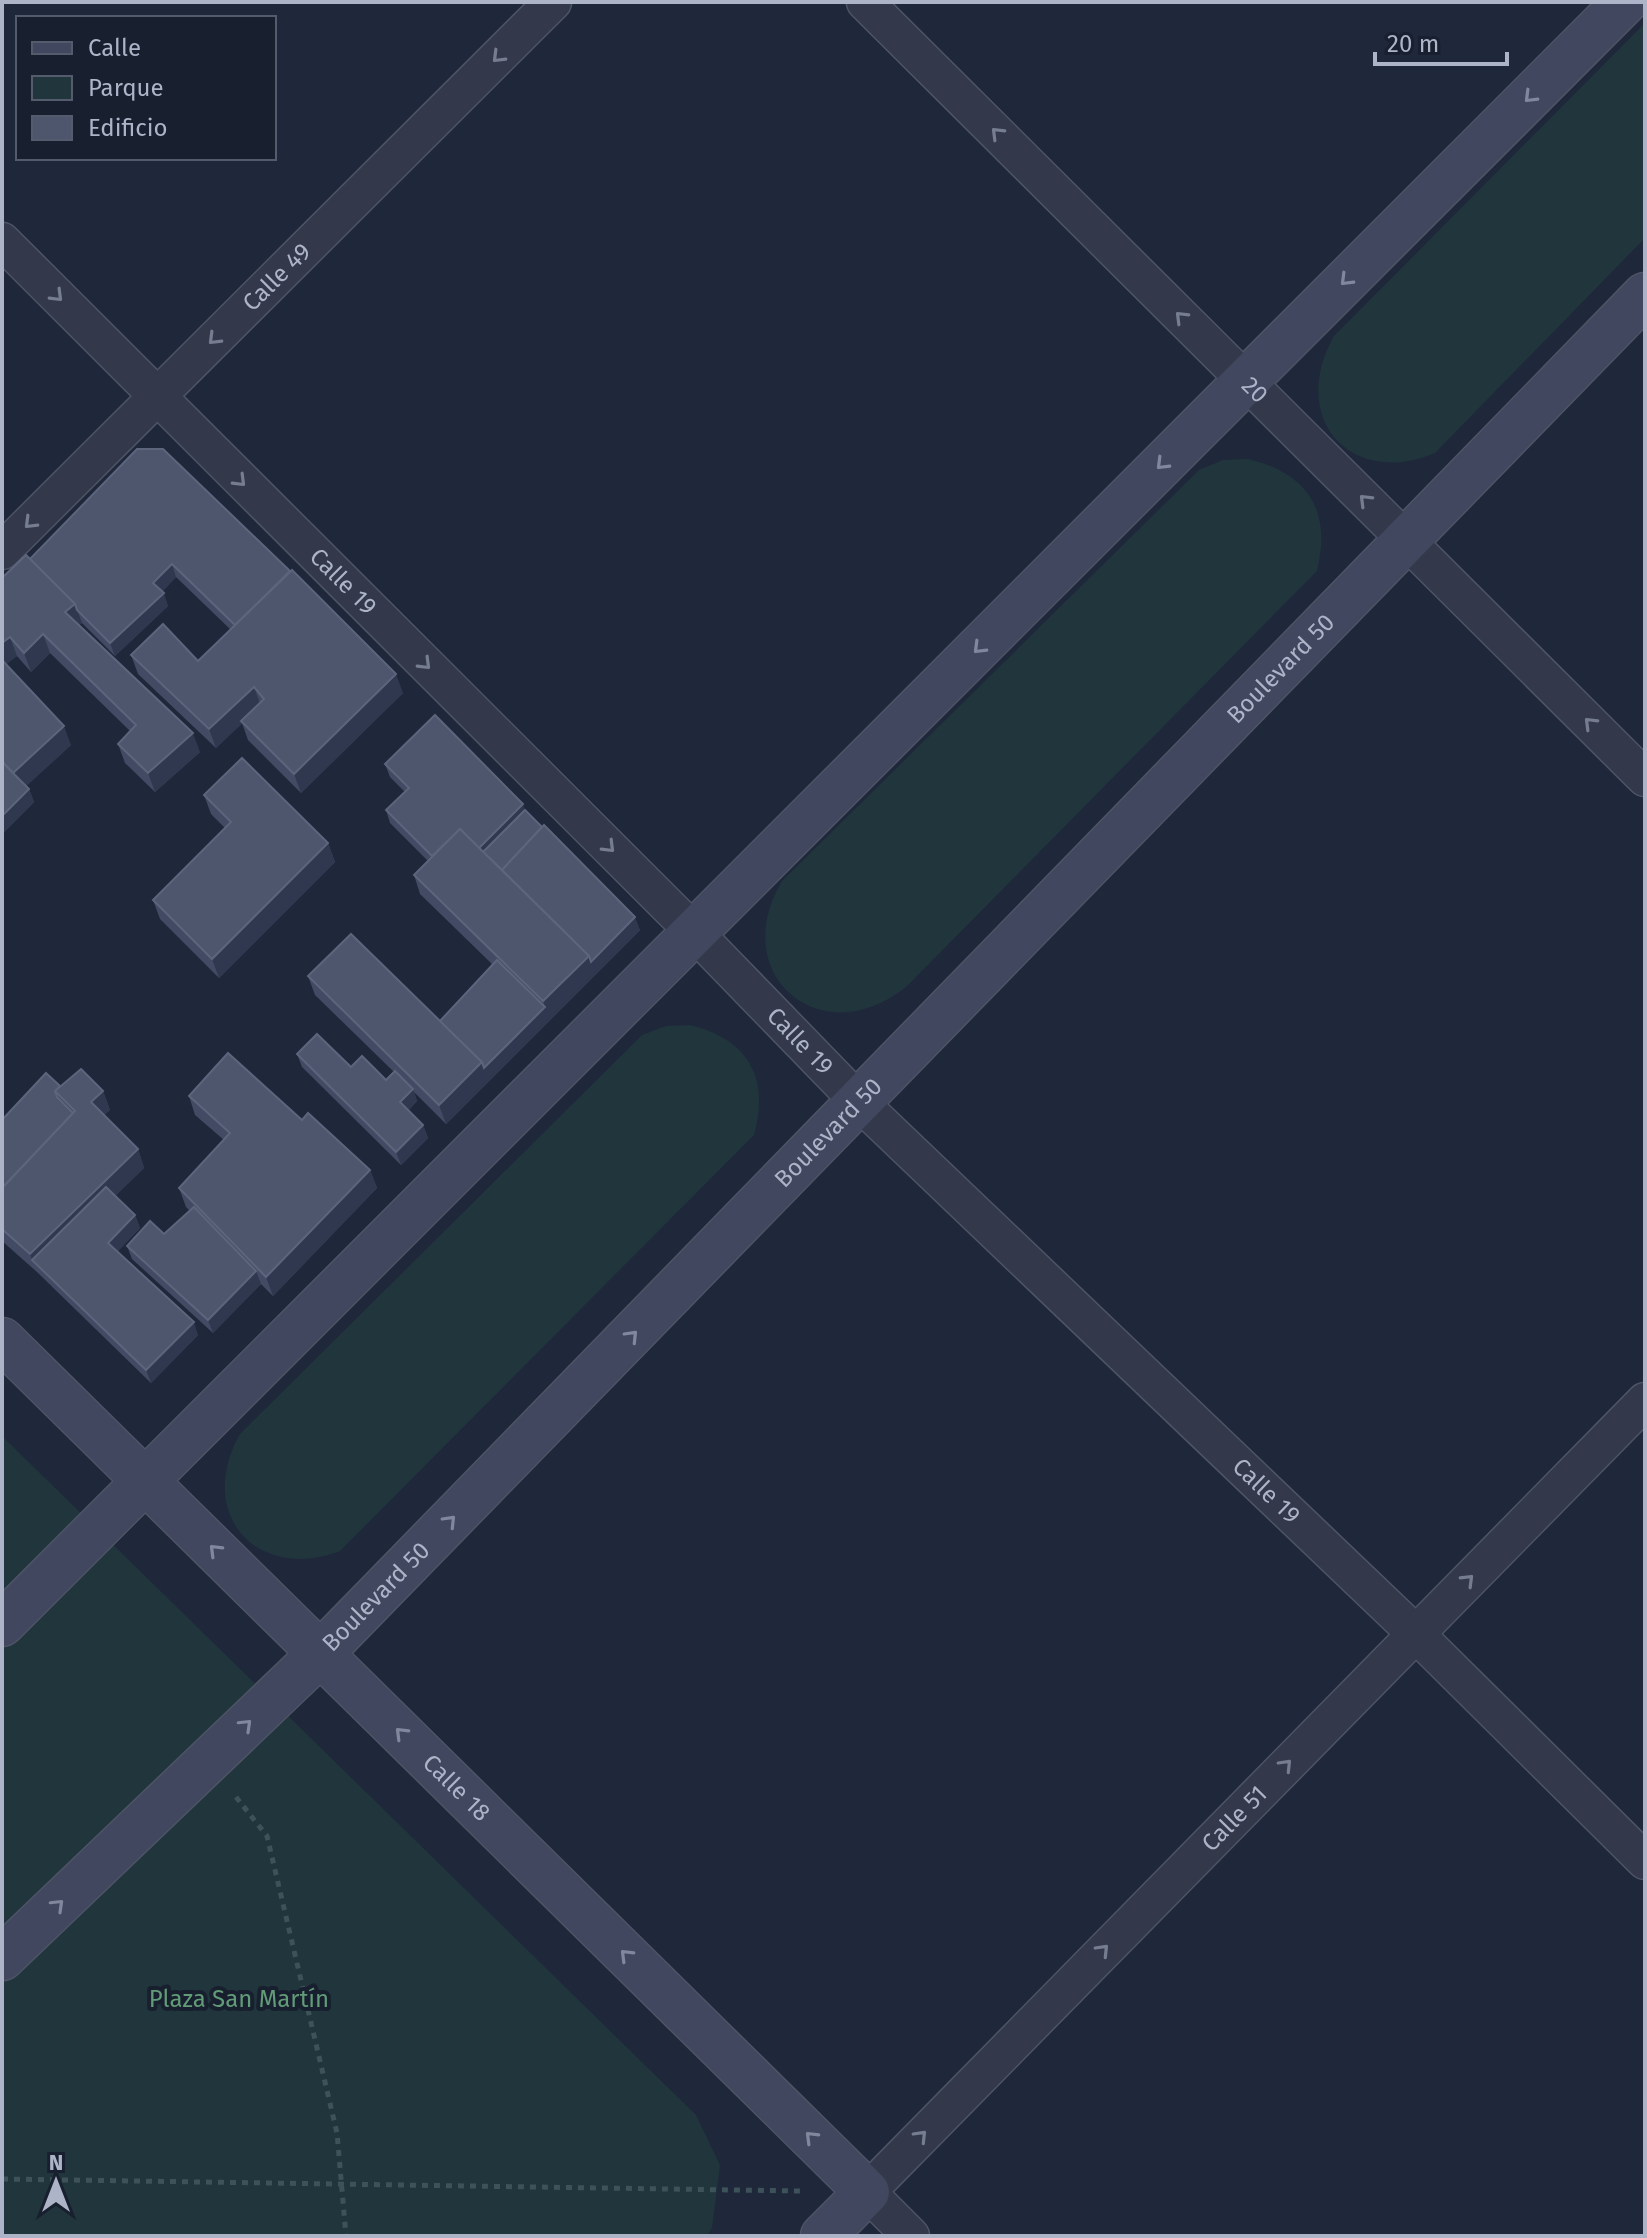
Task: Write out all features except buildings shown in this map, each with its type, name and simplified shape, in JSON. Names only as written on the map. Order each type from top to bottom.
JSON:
[{"type":"main road","points":[[2,1624],[1625,2]]},
{"type":"main road","name":"Boulevard 50","points":[[2,1958],[320,1654],[1645,295]]},
{"type":"main road","name":"Calle 18","points":[[2,1340],[867,2192]]},
{"type":"main road","name":"Calle 51","points":[[823,2236],[867,2192]]},
{"type":"street","name":"Calle 49","points":[[2,551],[553,2]]},
{"type":"street","name":"20","points":[[865,2],[1645,778]]},
{"type":"street","name":"Calle 19","points":[[2,241],[695,933],[860,1103],[1415,1633],[1645,1861]]},
{"type":"street","name":"Calle 51","points":[[867,2192],[1645,1401]]},
{"type":"street","name":"Calle 18","points":[[867,2192],[911,2236]]},
{"type":"path","points":[[208,1762],[267,1836],[337,2133],[346,2236]]},
{"type":"path","points":[[2,2179],[867,2192]]},
{"type":"green space","points":[[1645,23],[1645,238],[1435,453],[1404,462],[1376,461],[1353,453],[1335,438],[1323,418],[1318,394],[1322,366],[1334,336]]},
{"type":"green space","points":[[1248,459],[1286,474],[1311,498],[1321,530],[1317,571],[906,987],[874,1006],[843,1012],[815,1008],[791,995],[774,974],[766,947],[768,915],[782,881],[1199,470],[1223,460]]},
{"type":"green space","points":[[690,1025],[727,1040],[750,1064],[759,1096],[754,1135],[340,1551],[310,1558],[283,1557],[260,1549],[242,1534],[230,1514],[225,1490],[228,1463],[240,1434],[642,1035],[666,1026]]},
{"type":"green space","name":"Plaza San Martín","points":[[2,1436],[696,2115],[720,2165],[712,2228],[707,2236],[2,2236]]}]
